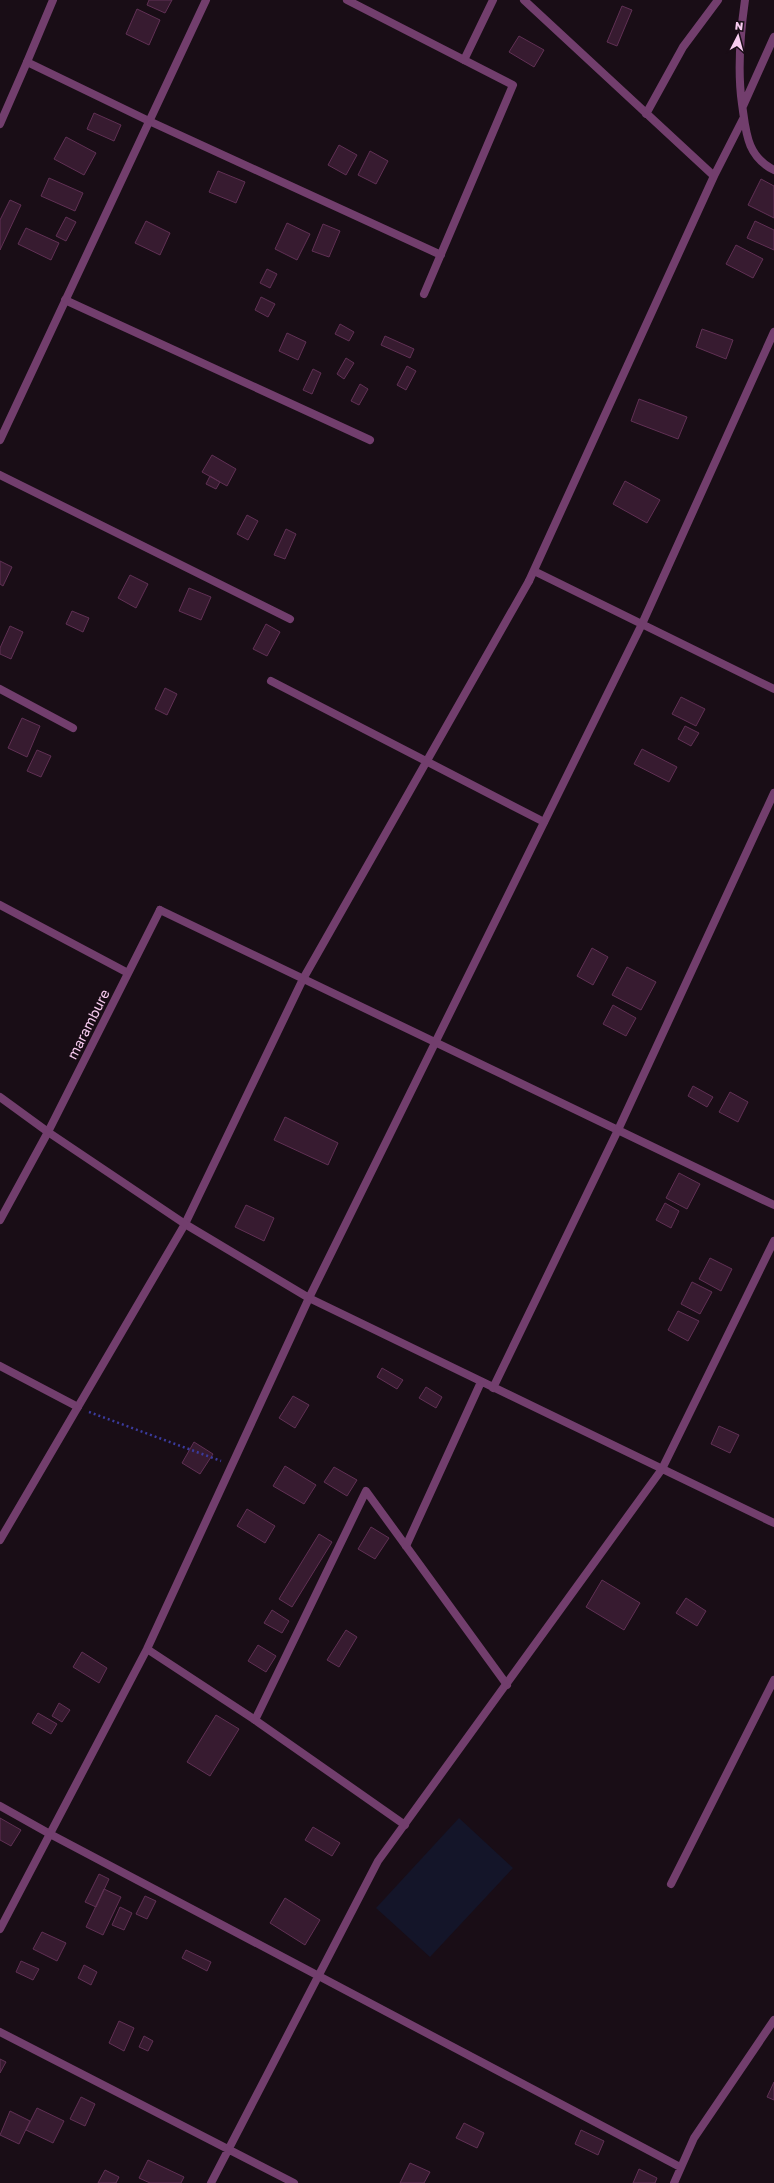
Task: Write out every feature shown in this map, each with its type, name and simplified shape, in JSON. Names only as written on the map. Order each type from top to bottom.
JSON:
[{"type":"street","points":[[0,124],[53,0]]},
{"type":"street","points":[[0,440],[206,0]]},
{"type":"street","points":[[347,0],[513,86],[424,294]]},
{"type":"street","points":[[464,60],[493,0]]},
{"type":"street","points":[[524,0],[714,176]]},
{"type":"street","points":[[646,114],[683,47],[718,0]]},
{"type":"street","points":[[744,0],[738,68],[743,106],[743,119],[747,139],[755,154],[768,167],[774,170]]},
{"type":"street","points":[[743,106],[774,37]]},
{"type":"street","points":[[27,62],[149,121],[440,254]]},
{"type":"street","points":[[0,1540],[185,1224],[303,979],[529,582],[714,176],[743,119]]},
{"type":"street","points":[[65,300],[370,440]]},
{"type":"street","points":[[0,1929],[147,1649],[309,1298],[642,624],[774,332]]},
{"type":"street","points":[[0,475],[290,619]]},
{"type":"street","points":[[534,571],[774,688]]},
{"type":"street","points":[[271,681],[544,822]]},
{"type":"street","points":[[0,689],[73,728]]},
{"type":"street","points":[[493,1388],[618,1130],[774,793]]},
{"type":"street","points":[[0,905],[128,973]]},
{"type":"street","points":[[0,1220],[48,1132],[160,910],[774,1205]]},
{"type":"street","points":[[0,1097],[48,1132],[185,1224],[309,1298],[774,1523]]},
{"type":"street","points":[[211,2183],[378,1861],[662,1470],[774,1241]]},
{"type":"street","points":[[0,1366],[78,1407]]},
{"type":"street","points":[[406,1546],[481,1382]]},
{"type":"street","points":[[255,1720],[366,1491],[507,1685]]},
{"type":"street","points":[[147,1649],[255,1720],[405,1825]]},
{"type":"street","points":[[671,1884],[774,1680]]},
{"type":"street","points":[[0,1806],[50,1834],[319,1974],[680,2167]]},
{"type":"street","points":[[674,2183],[694,2138],[774,2020]]},
{"type":"street","points":[[0,2032],[294,2183]]},
{"type":"shaded area","points":[[459,1818],[513,1868],[430,1957],[376,1908]]},
{"type":"building","points":[[149,0],[172,0],[165,13],[147,5]]},
{"type":"building","points":[[622,6],[632,10],[617,46],[607,42]]},
{"type":"building","points":[[137,9],[160,20],[149,45],[126,34]]},
{"type":"building","points":[[519,36],[544,50],[534,67],[509,52]]},
{"type":"building","points":[[94,113],[121,125],[114,141],[87,129]]},
{"type":"building","points":[[66,137],[96,153],[84,175],[54,159]]},
{"type":"building","points":[[339,145],[357,155],[346,175],[328,165]]},
{"type":"building","points":[[370,151],[388,161],[376,184],[358,175]]},
{"type":"building","points":[[218,171],[245,182],[236,203],[209,192]]},
{"type":"building","points":[[49,178],[83,193],[75,211],[41,196]]},
{"type":"building","points":[[761,179],[774,186],[774,218],[748,205]]},
{"type":"building","points":[[10,200],[21,205],[0,250],[0,220]]},
{"type":"building","points":[[66,217],[76,222],[66,241],[56,236]]},
{"type":"building","points":[[146,221],[170,233],[160,255],[135,243]]},
{"type":"building","points":[[755,221],[774,230],[774,250],[747,238]]},
{"type":"building","points":[[287,223],[310,234],[297,260],[275,249]]},
{"type":"building","points":[[323,224],[340,231],[329,257],[312,251]]},
{"type":"building","points":[[26,228],[59,243],[51,260],[18,244]]},
{"type":"building","points":[[736,245],[763,259],[753,278],[726,264]]},
{"type":"building","points":[[267,269],[277,274],[270,288],[260,283]]},
{"type":"building","points":[[261,297],[275,304],[268,317],[255,310]]},
{"type":"building","points":[[340,324],[354,332],[349,341],[335,334]]},
{"type":"building","points":[[702,329],[733,340],[726,359],[696,347]]},
{"type":"building","points":[[287,333],[306,342],[298,360],[279,351]]},
{"type":"building","points":[[385,336],[414,349],[410,358],[381,345]]},
{"type":"building","points":[[346,358],[354,363],[344,379],[337,374]]},
{"type":"building","points":[[407,366],[416,371],[406,390],[397,385]]},
{"type":"building","points":[[313,369],[321,373],[312,394],[303,390]]},
{"type":"building","points":[[360,384],[368,389],[359,405],[351,401]]},
{"type":"building","points":[[639,399],[687,417],[678,439],[631,421]]},
{"type":"building","points":[[212,455],[236,469],[227,486],[202,472]]},
{"type":"building","points":[[210,476],[220,482],[216,489],[206,484]]},
{"type":"building","points":[[625,481],[660,500],[647,523],[613,504]]},
{"type":"building","points":[[247,515],[258,521],[248,540],[237,534]]},
{"type":"building","points":[[286,529],[296,534],[285,559],[274,555]]},
{"type":"building","points":[[0,561],[12,567],[3,586],[0,584]]},
{"type":"building","points":[[130,575],[148,584],[136,608],[118,598]]},
{"type":"building","points":[[189,588],[211,597],[201,620],[179,611]]},
{"type":"building","points":[[72,611],[89,618],[83,632],[66,624]]},
{"type":"building","points":[[266,624],[280,632],[267,656],[253,649]]},
{"type":"building","points":[[10,626],[23,632],[11,659],[0,654],[0,648]]},
{"type":"building","points":[[165,688],[177,694],[167,715],[155,709]]},
{"type":"building","points":[[681,697],[705,709],[696,726],[672,714]]},
{"type":"building","points":[[22,718],[40,726],[27,757],[8,748]]},
{"type":"building","points":[[685,726],[699,733],[691,746],[678,739]]},
{"type":"building","points":[[642,749],[677,767],[669,782],[634,764]]},
{"type":"building","points":[[37,750],[51,756],[41,777],[27,771]]},
{"type":"building","points":[[592,948],[608,957],[593,985],[577,976]]},
{"type":"building","points":[[627,967],[656,982],[641,1010],[612,995]]},
{"type":"building","points":[[613,1005],[636,1018],[626,1036],[603,1024]]},
{"type":"building","points":[[693,1086],[713,1097],[707,1107],[688,1096]]},
{"type":"building","points":[[730,1092],[748,1102],[738,1122],[719,1112]]},
{"type":"building","points":[[285,1117],[338,1143],[328,1165],[274,1140]]},
{"type":"building","points":[[679,1173],[700,1184],[687,1209],[666,1198]]},
{"type":"building","points":[[665,1203],[679,1211],[671,1228],[656,1220]]},
{"type":"building","points":[[246,1205],[274,1218],[264,1241],[235,1227]]},
{"type":"building","points":[[710,1258],[732,1269],[721,1291],[699,1279]]},
{"type":"building","points":[[692,1282],[712,1292],[700,1314],[681,1304]]},
{"type":"building","points":[[678,1311],[699,1321],[688,1341],[668,1330]]},
{"type":"building","points":[[382,1368],[403,1380],[397,1389],[377,1377]]},
{"type":"building","points":[[426,1387],[442,1397],[436,1408],[419,1398]]},
{"type":"building","points":[[293,1396],[309,1405],[295,1428],[279,1418]]},
{"type":"building","points":[[719,1426],[739,1435],[730,1453],[711,1444]]},
{"type":"building","points":[[194,1442],[213,1454],[200,1474],[182,1463]]},
{"type":"building","points":[[285,1466],[316,1485],[304,1504],[273,1486]]},
{"type":"building","points":[[334,1467],[357,1480],[347,1496],[324,1482]]},
{"type":"building","points":[[247,1509],[275,1526],[265,1543],[237,1526]]},
{"type":"building","points":[[371,1527],[389,1538],[375,1559],[358,1549]]},
{"type":"building","points":[[319,1534],[332,1542],[292,1607],[279,1599]]},
{"type":"building","points":[[602,1580],[640,1603],[624,1630],[586,1607]]},
{"type":"building","points":[[686,1598],[706,1611],[697,1626],[676,1613]]},
{"type":"building","points":[[272,1610],[289,1621],[282,1633],[264,1623]]},
{"type":"building","points":[[346,1630],[357,1637],[339,1667],[327,1660]]},
{"type":"building","points":[[258,1645],[276,1656],[266,1672],[248,1661]]},
{"type":"building","points":[[82,1652],[107,1668],[99,1683],[73,1667]]},
{"type":"building","points":[[59,1703],[70,1710],[62,1722],[52,1716]]},
{"type":"building","points":[[38,1713],[57,1724],[51,1734],[32,1723]]},
{"type":"building","points":[[216,1715],[239,1729],[210,1776],[187,1762]]},
{"type":"building","points":[[0,1818],[21,1830],[11,1846],[0,1840]]},
{"type":"building","points":[[313,1827],[340,1843],[332,1856],[305,1840]]},
{"type":"building","points":[[99,1874],[109,1879],[96,1907],[85,1902]]},
{"type":"building","points":[[104,1889],[121,1897],[103,1935],[86,1927]]},
{"type":"building","points":[[145,1896],[156,1901],[147,1919],[136,1914]]},
{"type":"building","points":[[285,1898],[320,1920],[305,1945],[270,1923]]},
{"type":"building","points":[[120,1907],[132,1913],[124,1930],[112,1925]]},
{"type":"building","points":[[42,1932],[66,1943],[57,1961],[33,1949]]},
{"type":"building","points":[[186,1950],[211,1962],[207,1971],[182,1958]]},
{"type":"building","points":[[21,1961],[39,1969],[33,1980],[16,1972]]},
{"type":"building","points":[[84,1965],[97,1972],[91,1985],[78,1978]]},
{"type":"building","points":[[119,2021],[134,2028],[124,2051],[109,2043]]},
{"type":"building","points":[[144,2036],[153,2041],[148,2051],[139,2047]]},
{"type":"building","points":[[0,2059],[6,2062],[0,2073]]},
{"type":"building","points":[[774,2082],[774,2100],[767,2097]]},
{"type":"building","points":[[81,2097],[95,2104],[85,2126],[70,2119]]},
{"type":"building","points":[[37,2108],[64,2121],[53,2143],[26,2130]]},
{"type":"building","points":[[10,2111],[30,2121],[19,2144],[0,2135]]},
{"type":"building","points":[[464,2123],[484,2133],[477,2148],[456,2138]]},
{"type":"building","points":[[581,2130],[604,2141],[598,2155],[575,2144]]},
{"type":"building","points":[[148,2160],[184,2177],[181,2183],[150,2183],[139,2178]]},
{"type":"building","points":[[410,2163],[430,2172],[424,2183],[400,2183]]},
{"type":"building","points":[[639,2169],[657,2178],[655,2183],[633,2183]]},
{"type":"building","points":[[105,2170],[119,2177],[116,2183],[98,2183]]}]
